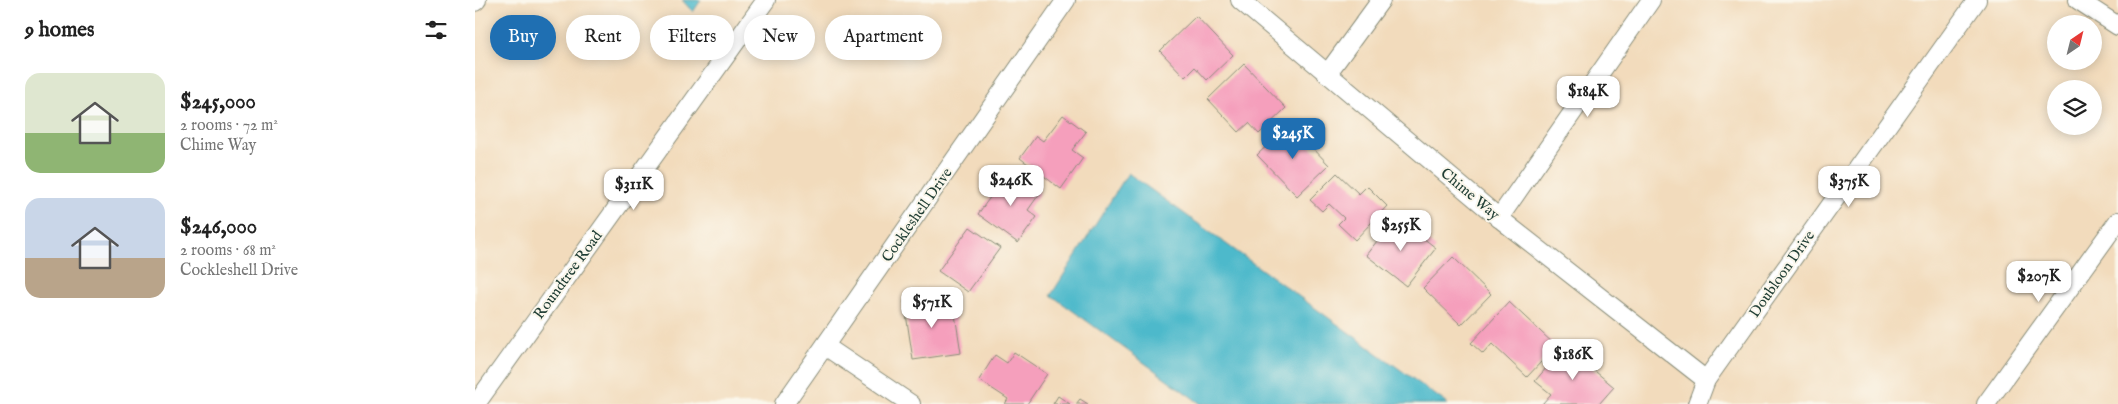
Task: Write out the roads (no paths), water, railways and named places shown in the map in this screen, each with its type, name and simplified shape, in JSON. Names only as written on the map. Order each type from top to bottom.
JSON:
[{"type":"street","name":"Roundtree Road","points":[[476,404],[765,0]]},
{"type":"street","name":"Cockleshell Drive","points":[[784,404],[1066,0]]},
{"type":"street","name":"Chime Way","points":[[1240,0],[1499,218],[1707,380]]},
{"type":"street","points":[[1327,74],[1381,0]]},
{"type":"street","points":[[1499,218],[1651,0]]},
{"type":"street","name":"Doubloon Drive","points":[[1697,404],[1707,380],[1977,0]]},
{"type":"street","points":[[2078,0],[2118,26]]},
{"type":"street","points":[[1986,404],[2118,221]]},
{"type":"street","points":[[825,346],[911,404]]},
{"type":"water","points":[[682,0],[701,0],[693,12]]},
{"type":"water","points":[[1128,173],[1448,404],[1201,404],[1051,295]]}]
